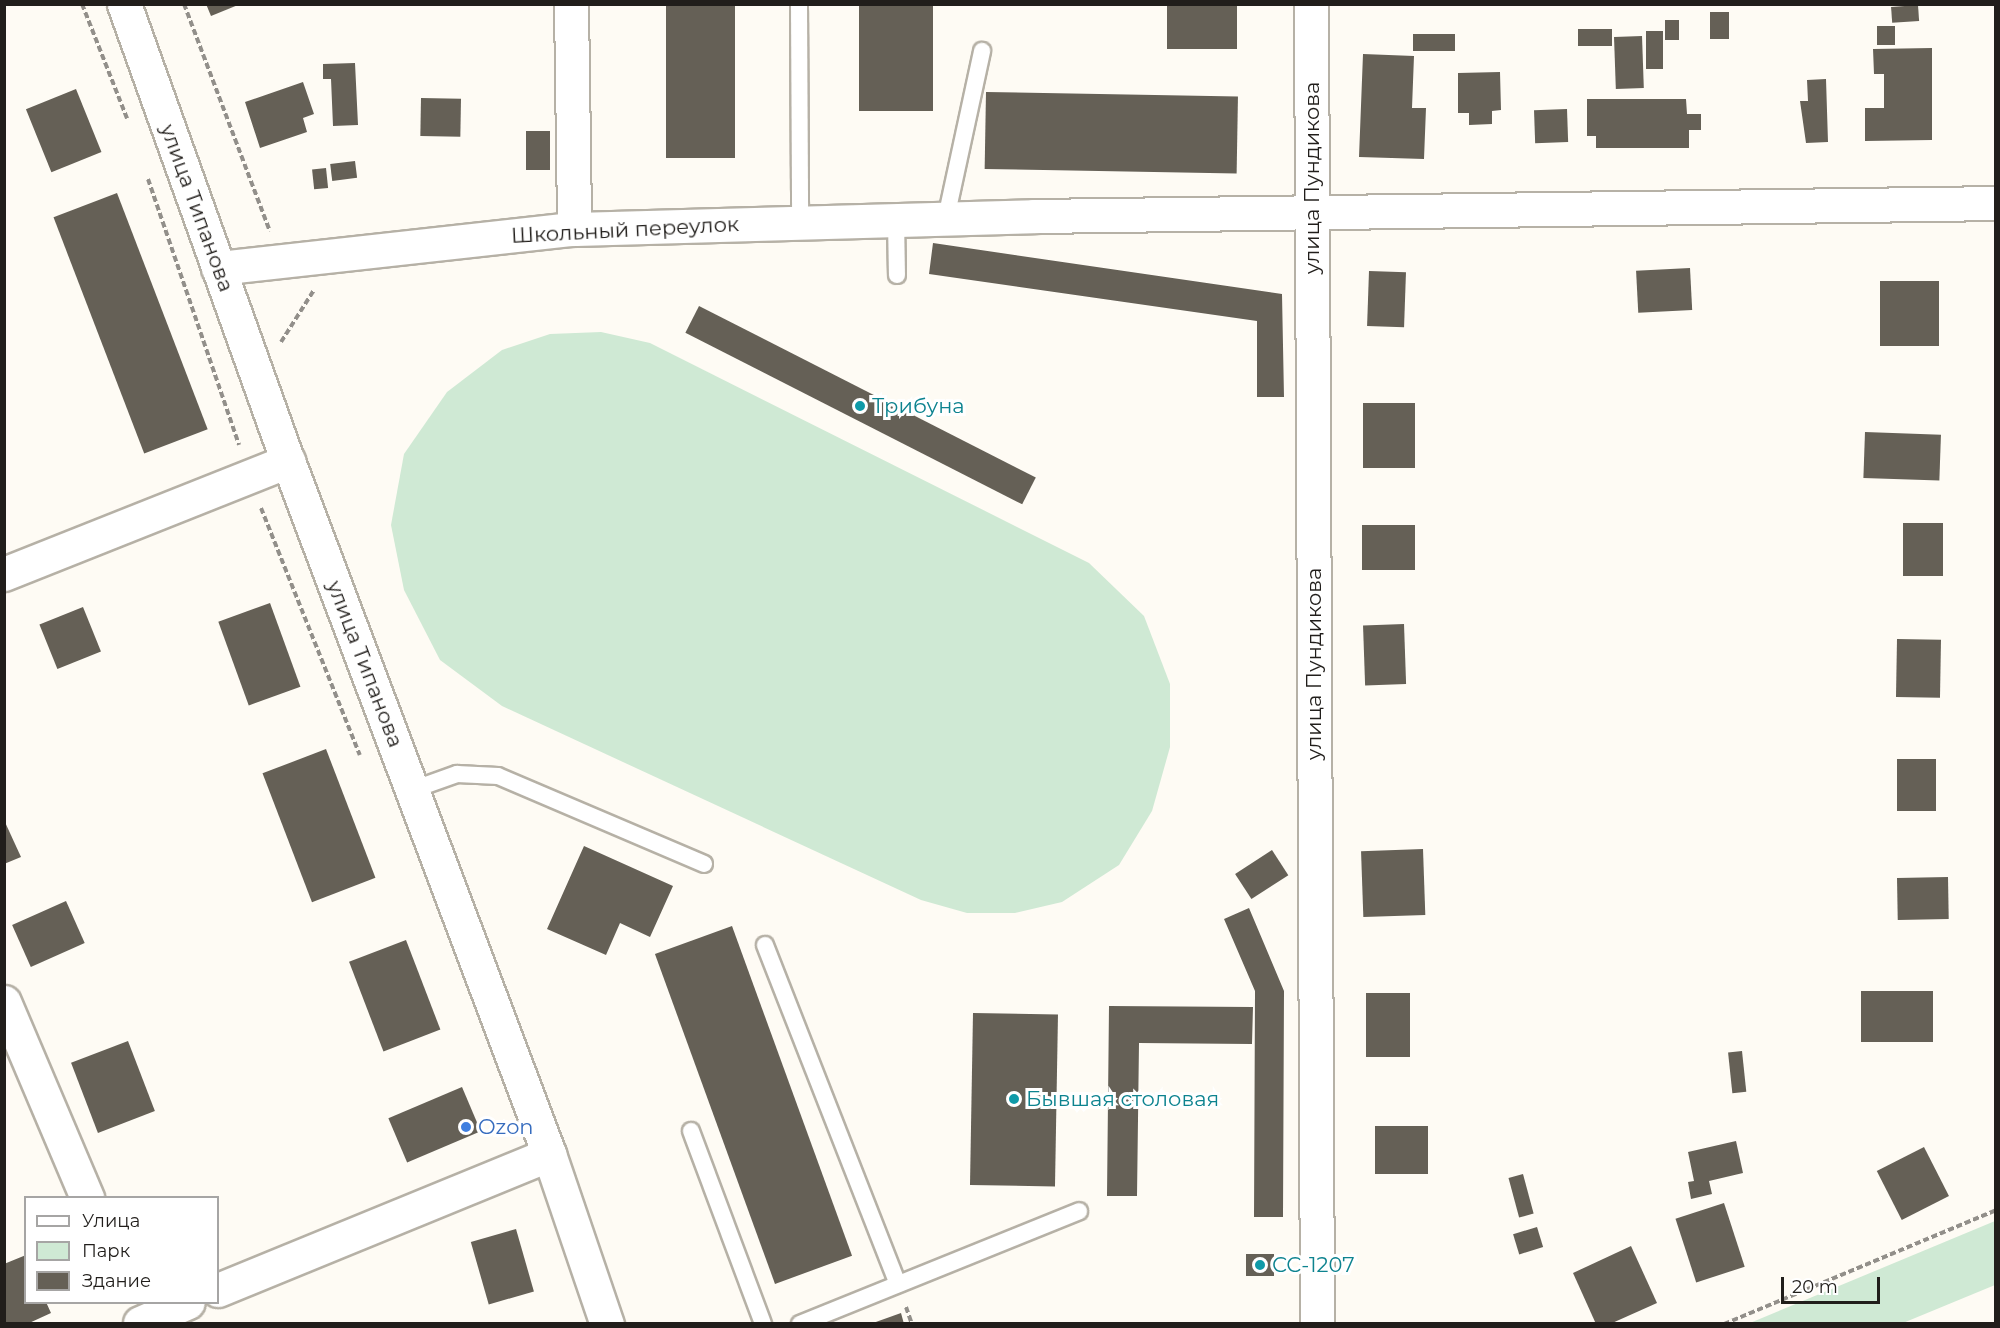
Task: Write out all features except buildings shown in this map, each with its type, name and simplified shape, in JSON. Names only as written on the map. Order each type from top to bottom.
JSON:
[{"type":"street","name":"улица Типанова","points":[[124,4],[288,461],[549,1154],[607,1323]]},
{"type":"street","points":[[572,4],[573,229]]},
{"type":"street","name":"улица Пундикова","points":[[1311,4],[1317,1323]]},
{"type":"street","name":"Школьный переулок","points":[[218,268],[317,255],[573,229],[1034,216],[1995,203]]},
{"type":"street","points":[[4,574],[288,461]]},
{"type":"street","points":[[4,1002],[87,1196]]},
{"type":"street","points":[[219,1290],[549,1154]]},
{"type":"street","points":[[137,1316],[181,1304]]},
{"type":"lane","points":[[799,4],[800,223]]},
{"type":"lane","points":[[946,218],[982,51]]},
{"type":"lane","points":[[896,220],[897,275]]},
{"type":"lane","points":[[412,790],[457,774],[498,776],[704,864]]},
{"type":"lane","points":[[765,945],[898,1284]]},
{"type":"lane","points":[[691,1131],[764,1323]]},
{"type":"lane","points":[[800,1323],[1079,1211]]},
{"type":"path","points":[[184,4],[270,231],[317,255],[322,276],[279,345],[239,444]]},
{"type":"path","points":[[1724,1323],[1995,1210]]},
{"type":"green space","points":[[601,332],[650,343],[1089,563],[1144,616],[1170,684],[1170,747],[1152,811],[1119,865],[1062,902],[1015,913],[967,913],[921,900],[502,706],[440,660],[404,590],[391,525],[404,454],[447,392],[502,350],[550,334]]},
{"type":"green space","points":[[1995,1221],[1995,1285],[1903,1323],[1750,1323]]},
{"type":"place","name":"Трибуна","points":[[860,406]]},
{"type":"place","name":"Бывшая столовая","points":[[1014,1099]]},
{"type":"place","name":"Ozon","points":[[466,1127]]},
{"type":"place","name":"СС-1207","points":[[1260,1265]]}]
